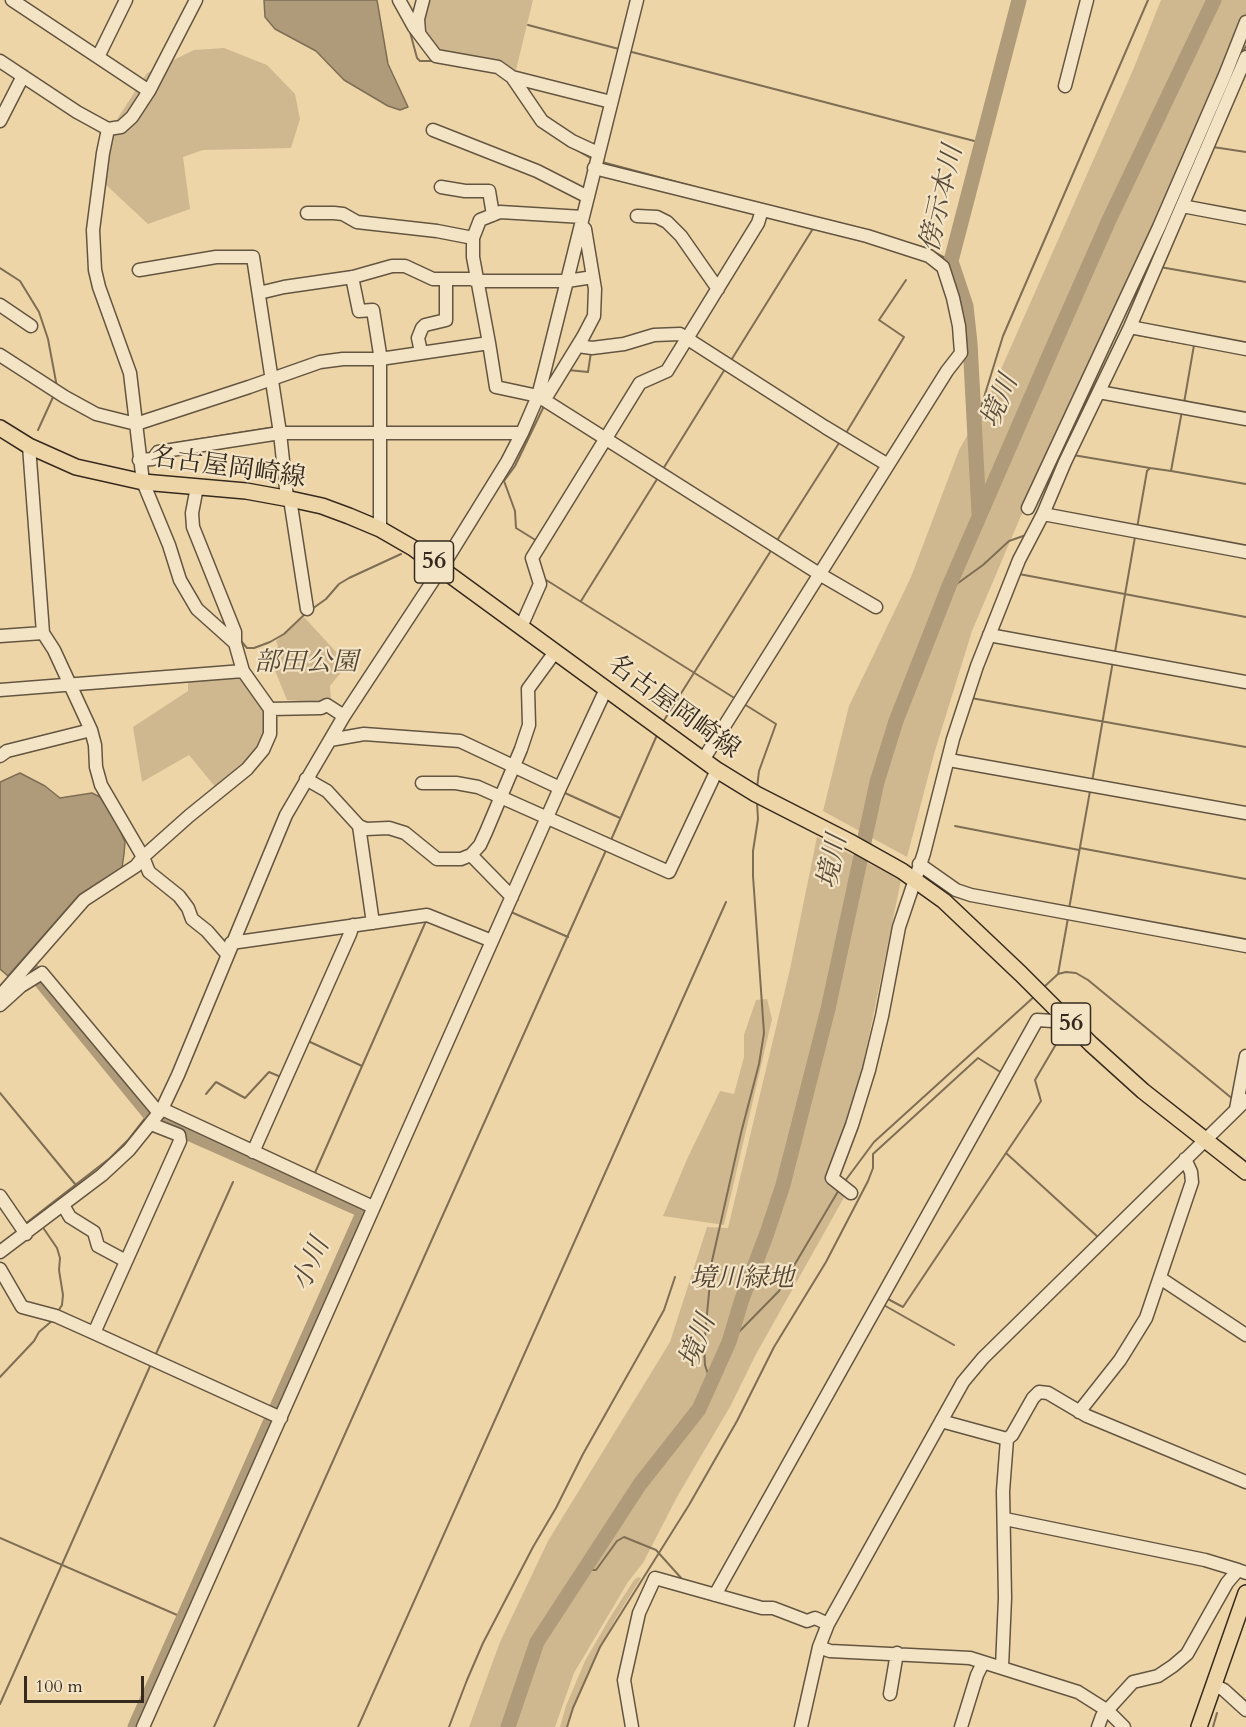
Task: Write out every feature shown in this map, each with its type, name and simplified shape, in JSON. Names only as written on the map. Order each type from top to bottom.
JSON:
[{"type":"main road","name":"名古屋岡崎線","points":[[0,428],[29,446],[76,467],[143,482],[289,498],[322,506],[380,529],[442,567],[717,771],[756,794],[912,872],[1143,1091],[1246,1172]]},
{"type":"main road","points":[[1199,1727],[1246,1593]]},
{"type":"street","points":[[12,0],[148,91]]},
{"type":"street","points":[[0,61],[77,112],[108,129],[121,128],[132,117],[148,91],[196,0]]},
{"type":"street","points":[[399,0],[404,11],[436,56],[498,67],[512,77],[542,121],[572,141],[598,153]]},
{"type":"street","points":[[419,32],[418,19],[423,0]]},
{"type":"street","points":[[0,1252],[116,1163],[156,1116],[178,1075],[286,815],[344,716],[442,567],[507,462],[522,433],[538,395],[638,0]]},
{"type":"street","points":[[1065,86],[1087,0]]},
{"type":"street","points":[[98,57],[122,1]]},
{"type":"street","points":[[1028,508],[1159,227],[1226,75],[1246,22]]},
{"type":"street","points":[[850,1191],[832,1178],[869,1070],[912,872],[924,853],[953,739],[989,635],[1018,560],[1043,514],[1130,327],[1182,206],[1240,85],[1246,57]]},
{"type":"street","points":[[0,121],[23,76]]},
{"type":"street","points":[[512,77],[611,102]]},
{"type":"street","points":[[108,129],[93,230],[95,270],[130,373],[143,482],[187,594],[197,609],[235,643]]},
{"type":"street","points":[[433,130],[537,171],[588,197]]},
{"type":"street","points":[[594,168],[867,236],[919,252],[937,260],[943,267],[959,326],[961,353],[947,371],[703,760]]},
{"type":"street","points":[[441,187],[465,191],[489,191],[493,215]]},
{"type":"street","points":[[1182,206],[1246,218]]},
{"type":"street","points":[[521,627],[540,584],[532,558],[640,383],[667,372],[758,224],[762,210]]},
{"type":"street","points":[[500,212],[531,213],[582,221],[595,289],[594,316],[548,394],[538,395],[496,387],[473,257],[473,238],[480,220],[500,212]]},
{"type":"street","points":[[307,213],[343,214],[357,222],[437,231],[473,238]]},
{"type":"street","points":[[637,216],[657,217],[667,222],[681,236],[718,290]]},
{"type":"street","points":[[139,270],[216,257],[253,257],[307,609]]},
{"type":"street","points":[[259,293],[352,277],[392,266],[405,266],[433,279],[567,281],[593,277]]},
{"type":"street","points":[[352,277],[359,310],[373,310],[380,359],[380,529]]},
{"type":"street","points":[[421,352],[418,338],[422,328],[425,325],[446,320],[446,279]]},
{"type":"street","points":[[0,305],[31,326]]},
{"type":"street","points":[[1130,327],[1246,349]]},
{"type":"street","points":[[578,346],[592,348],[654,335],[680,334],[888,465]]},
{"type":"street","points":[[0,355],[96,414],[136,424],[320,362],[343,359],[380,359],[489,344]]},
{"type":"street","points":[[1099,392],[1246,419]]},
{"type":"street","points":[[538,395],[606,440],[876,608]]},
{"type":"street","points":[[139,460],[153,459],[158,452],[280,433],[522,433]]},
{"type":"street","points":[[29,446],[43,633],[91,730],[95,745],[96,767],[101,784],[143,857],[148,872],[179,896],[188,908],[192,920],[229,949]]},
{"type":"street","points":[[0,996],[84,900],[136,866],[143,857],[247,769],[263,750],[270,734],[270,709],[243,670],[235,643],[235,632],[193,527],[192,513],[197,487]]},
{"type":"street","points":[[1043,514],[1246,552]]},
{"type":"street","points":[[0,636],[43,633]]},
{"type":"street","points":[[989,635],[1246,682]]},
{"type":"street","points":[[306,779],[327,791],[359,826],[366,829],[389,828],[405,833],[437,860],[461,859],[471,855],[480,845],[514,767],[529,725],[528,689],[555,652]]},
{"type":"street","points":[[0,690],[243,670]]},
{"type":"street","points":[[142,1727],[606,689]]},
{"type":"street","points":[[270,709],[321,708],[327,705],[344,716]]},
{"type":"street","points":[[0,756],[7,751],[91,730]]},
{"type":"street","points":[[330,740],[364,734],[460,741],[560,788]]},
{"type":"street","points":[[949,760],[1246,813]]},
{"type":"street","points":[[422,783],[472,785],[669,872],[717,771]]},
{"type":"street","points":[[359,826],[373,923]]},
{"type":"street","points":[[471,855],[512,897]]},
{"type":"street","points":[[912,872],[971,895],[1246,946]]},
{"type":"street","points":[[229,949],[353,925],[427,915],[492,941]]},
{"type":"street","points":[[253,1152],[353,925]]},
{"type":"street","points":[[0,1005],[21,986],[42,973],[156,1116],[178,1135],[180,1141],[94,1333]]},
{"type":"street","points":[[716,1595],[1037,1020],[1053,1021],[1062,1014]]},
{"type":"street","points":[[1236,1110],[1246,1056]]},
{"type":"street","points":[[801,1727],[819,1647],[828,1624],[963,1382],[984,1358],[1246,1100]]},
{"type":"street","points":[[156,1116],[253,1152],[373,1207]]},
{"type":"street","points":[[1079,1412],[1120,1360],[1146,1318],[1192,1182],[1191,1172],[1185,1159]]},
{"type":"street","points":[[0,1196],[26,1234]]},
{"type":"street","points":[[63,1205],[72,1219],[94,1232],[98,1246],[126,1261]]},
{"type":"street","points":[[0,1269],[22,1307],[56,1316],[281,1418]]},
{"type":"street","points":[[1160,1278],[1246,1335]]},
{"type":"street","points":[[941,1420],[1006,1439],[1012,1435],[1033,1398],[1039,1392],[1048,1393],[1079,1412],[1246,1482]]},
{"type":"street","points":[[1002,1667],[1005,1519],[1003,1491],[1006,1439]]},
{"type":"street","points":[[1005,1519],[1198,1558],[1242,1571],[1214,1605],[1187,1654],[1158,1676],[1133,1682],[1102,1716],[1098,1727]]},
{"type":"street","points":[[632,1727],[624,1680],[639,1613],[655,1578],[762,1608],[773,1608],[807,1621],[815,1618],[828,1624]]},
{"type":"street","points":[[819,1647],[831,1651],[970,1658],[1078,1692],[1108,1711],[1124,1727]]},
{"type":"street","points":[[890,1694],[897,1653]]},
{"type":"street","points":[[961,1727],[982,1663]]},
{"type":"street","points":[[1214,1685],[1224,1690],[1246,1710]]},
{"type":"green space","points":[[426,0],[533,0],[515,74],[442,53],[433,45],[421,20]]},
{"type":"green space","points":[[1161,0],[1246,0],[1246,21],[1119,318],[1020,518],[972,631],[934,754],[907,857],[823,811],[849,706],[911,577],[959,450],[987,401],[1133,70]]},
{"type":"green space","points":[[224,48],[267,65],[295,94],[300,119],[291,148],[203,150],[183,157],[190,209],[148,224],[105,184],[110,130],[147,73],[194,50]]},
{"type":"green space","name":"部田公園","points":[[304,617],[350,667],[345,672],[342,671],[330,686],[331,701],[323,703],[287,700],[269,656],[278,646],[276,641]]},
{"type":"green space","points":[[241,675],[265,708],[266,739],[249,760],[216,788],[189,755],[142,782],[133,727],[188,691],[188,677]]},
{"type":"green space","name":"境川緑地","points":[[817,837],[901,880],[859,1085],[826,1180],[846,1194],[755,1356],[731,1405],[677,1497],[643,1563],[628,1582],[574,1673],[555,1727],[469,1727],[500,1642],[548,1541],[670,1342],[707,1227],[728,1228],[790,969]]},
{"type":"green space","points":[[767,999],[772,1019],[724,1225],[663,1216],[720,1091],[734,1094],[744,1057],[744,1035],[756,1000]]},
{"type":"green space","points":[[638,1577],[641,1578],[616,1618],[588,1671],[566,1727],[560,1727],[566,1706],[585,1661],[611,1616]]},
{"type":"shaded area","points":[[264,0],[377,0],[388,64],[408,107],[400,110],[388,106],[344,80],[316,51],[275,29],[265,17]]},
{"type":"shaded area","points":[[20,773],[45,786],[60,798],[92,793],[100,797],[116,821],[125,842],[122,868],[79,895],[8,976],[0,969],[0,782]]},
{"type":"waterway","name":"傍示本川","points":[[979,513],[966,306],[951,261],[1019,0]]},
{"type":"waterway","points":[[974,409],[981,407],[1003,336],[1148,0]]},
{"type":"waterway","name":"境川","points":[[508,1727],[537,1642],[640,1484],[699,1409],[729,1342],[783,1185],[828,1009],[877,782],[896,721],[949,586],[1059,333],[1109,220],[1214,0]]},
{"type":"waterway","points":[[528,25],[619,49]]},
{"type":"waterway","points":[[410,32],[417,58],[420,61],[434,61]]},
{"type":"waterway","points":[[1242,54],[1246,46]]},
{"type":"waterway","points":[[628,51],[982,143]]},
{"type":"waterway","points":[[1213,147],[1246,152]]},
{"type":"waterway","points":[[573,148],[594,160]]},
{"type":"waterway","points":[[602,162],[692,186]]},
{"type":"waterway","points":[[730,362],[814,227]]},
{"type":"waterway","points":[[910,244],[926,248],[951,261]]},
{"type":"waterway","points":[[1160,267],[1246,282]]},
{"type":"waterway","points":[[0,268],[20,281],[39,312],[48,339],[57,387]]},
{"type":"waterway","points":[[846,433],[904,337],[879,320],[906,280]]},
{"type":"waterway","points":[[1131,334],[1187,344]]},
{"type":"waterway","points":[[1184,403],[1194,345]]},
{"type":"waterway","points":[[568,370],[588,372],[591,352]]},
{"type":"waterway","points":[[663,469],[725,369]]},
{"type":"waterway","points":[[38,430],[54,395]]},
{"type":"waterway","points":[[536,542],[516,528],[515,511],[504,481],[515,466],[545,404]]},
{"type":"waterway","points":[[1137,528],[1147,471],[1150,468],[1171,471],[1182,411]]},
{"type":"waterway","points":[[175,443],[275,427]]},
{"type":"waterway","points":[[284,427],[374,427]]},
{"type":"waterway","points":[[383,427],[425,427]]},
{"type":"waterway","points":[[455,427],[518,427]]},
{"type":"waterway","points":[[776,542],[841,440]]},
{"type":"waterway","points":[[1073,455],[1150,468]]},
{"type":"waterway","points":[[1171,471],[1246,484]]},
{"type":"waterway","points":[[581,601],[659,476]]},
{"type":"waterway","points":[[947,591],[983,565],[1009,541],[1026,535]]},
{"type":"waterway","points":[[1115,652],[1135,537]]},
{"type":"waterway","points":[[663,722],[772,549]]},
{"type":"waterway","points":[[312,609],[326,599],[339,584],[401,554]]},
{"type":"waterway","points":[[1019,574],[1246,617]]},
{"type":"waterway","points":[[185,576],[197,597]]},
{"type":"waterway","points":[[543,578],[736,699]]},
{"type":"waterway","points":[[241,641],[247,648],[270,642],[284,634],[305,614]]},
{"type":"waterway","points":[[1092,782],[1113,661]]},
{"type":"waterway","points":[[971,698],[1246,747]]},
{"type":"waterway","points":[[744,704],[776,724],[759,771],[757,788]]},
{"type":"waterway","points":[[611,840],[657,735]]},
{"type":"waterway","points":[[1069,909],[1090,791]]},
{"type":"waterway","points":[[565,793],[620,818]]},
{"type":"waterway","points":[[711,1383],[705,1365],[704,1346],[712,1261],[759,1064],[764,1033],[753,876],[753,851],[758,819],[757,803]]},
{"type":"waterway","points":[[955,826],[1079,850]]},
{"type":"waterway","points":[[214,1727],[607,848]]},
{"type":"waterway","points":[[1080,848],[1246,879]]},
{"type":"waterway","points":[[358,1727],[726,902]]},
{"type":"waterway","points":[[511,912],[568,937]]},
{"type":"waterway","points":[[1058,974],[1068,918]]},
{"type":"waterway","points":[[314,1175],[426,921]]},
{"type":"waterway","name":"小川","points":[[31,969],[149,1113],[163,1122],[364,1211],[135,1727]]},
{"type":"waterway","points":[[1044,987],[1058,974],[1066,972],[1076,973],[1088,980],[1234,1100]]},
{"type":"waterway","points":[[845,1181],[874,1142],[1036,995]]},
{"type":"waterway","points":[[886,1298],[903,1307],[1041,1101],[1035,1080],[1062,1034]]},
{"type":"waterway","points":[[308,1041],[362,1066]]},
{"type":"waterway","points":[[567,1727],[600,1647],[689,1505],[737,1421],[774,1347],[826,1262],[868,1181],[873,1168],[873,1154],[978,1058],[1002,1073]]},
{"type":"waterway","points":[[206,1094],[216,1082],[245,1098],[269,1072],[281,1077]]},
{"type":"waterway","points":[[0,1093],[75,1184]]},
{"type":"waterway","points":[[25,1224],[110,1158],[128,1140],[149,1113]]},
{"type":"waterway","points":[[1006,1153],[1099,1238]]},
{"type":"waterway","points":[[155,1356],[233,1182]]},
{"type":"waterway","points":[[729,1342],[779,1291],[840,1188]]},
{"type":"waterway","points":[[44,1229],[57,1248],[60,1258],[59,1270],[63,1295],[62,1305],[57,1313]]},
{"type":"waterway","points":[[449,1727],[483,1643],[583,1454],[664,1310],[675,1277]]},
{"type":"waterway","points":[[882,1304],[954,1345]]},
{"type":"waterway","points":[[0,1377],[34,1341],[39,1332],[53,1320]]},
{"type":"waterway","points":[[0,1704],[151,1364]]},
{"type":"waterway","points":[[584,1570],[596,1570],[617,1541],[624,1537],[656,1550],[682,1579]]},
{"type":"waterway","points":[[0,1538],[184,1618]]},
{"type":"waterway","points":[[1213,1727],[1217,1713]]}]
